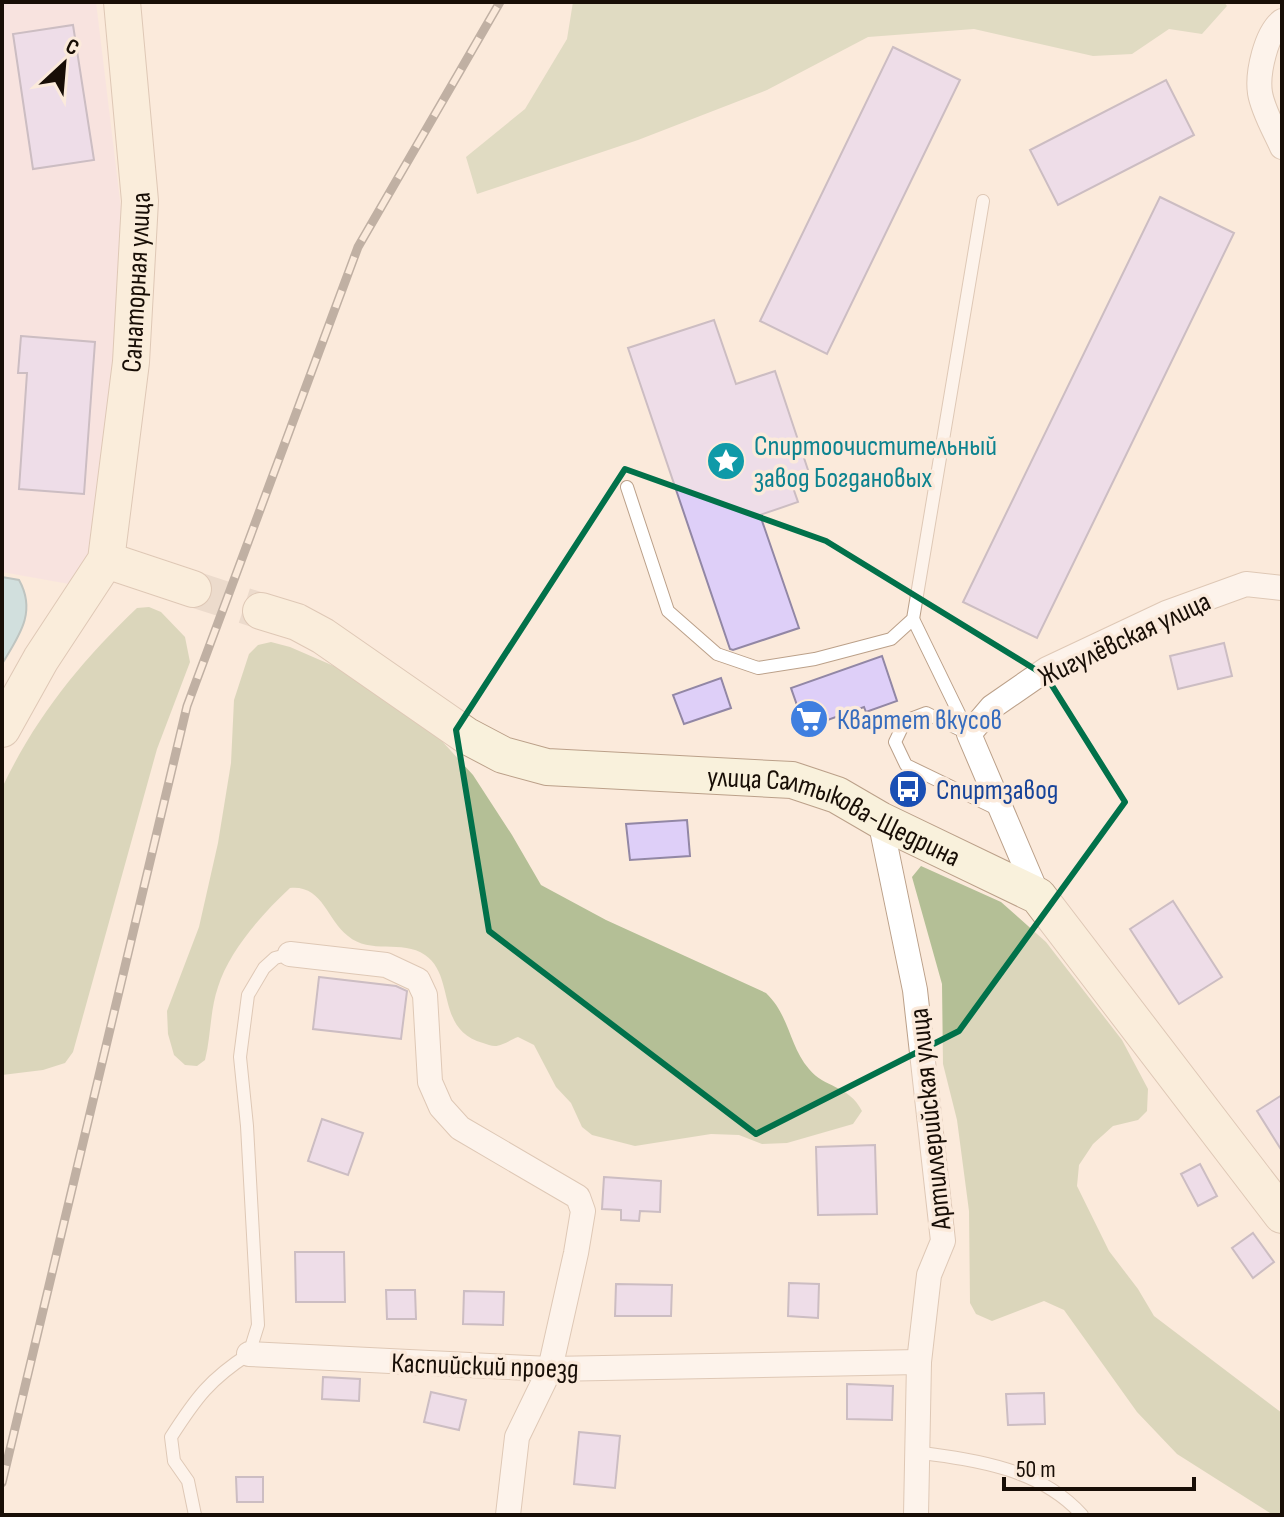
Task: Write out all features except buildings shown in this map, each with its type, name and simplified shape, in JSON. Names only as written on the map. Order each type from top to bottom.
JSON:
[{"type":"street","name":"Санаторная улица","points":[[106,560],[131,362],[140,201],[122,2]]},
{"type":"street","points":[[1282,21],[1277,24],[1263,54],[1260,93],[1282,147]]},
{"type":"street","points":[[2,729],[41,659],[106,560],[193,589]]},
{"type":"street","name":"Жигулёвская улица","points":[[969,734],[992,707],[1047,669],[1152,620],[1246,584],[1282,588]]},
{"type":"street","name":"улица Салтыкова-Щедрина","points":[[261,611],[297,622],[323,636],[467,736],[503,755],[547,767],[792,780],[837,795],[880,820],[1038,896],[1282,1215]]},
{"type":"street","points":[[969,734],[1038,896]]},
{"type":"street","name":"Артиллерийская улица","points":[[880,820],[915,990],[943,1241],[929,1275],[919,1362],[916,1515]]},
{"type":"street","points":[[290,954],[386,965],[418,980],[425,995],[430,1082],[441,1107],[460,1128],[578,1197],[583,1211],[576,1253],[550,1369],[517,1437],[508,1515]]},
{"type":"street","name":"Каспийский проезд","points":[[249,1354],[550,1369],[919,1362]]},
{"type":"lane","points":[[969,734],[913,619],[983,201]]},
{"type":"lane","points":[[627,487],[668,611],[717,654],[758,668],[815,659],[891,639],[913,619]]},
{"type":"lane","points":[[969,734],[926,713],[905,721],[895,742],[906,765],[1000,810]]},
{"type":"lane","points":[[195,1515],[188,1481],[174,1461],[171,1437],[191,1405],[220,1373],[249,1354],[258,1325],[240,1057],[248,995],[264,968],[275,958],[290,954]]},
{"type":"lane","points":[[916,1452],[973,1460],[1025,1475],[1068,1500],[1082,1515]]},
{"type":"highlighted area","points":[[625,469],[826,541],[1046,676],[1125,802],[959,1031],[756,1134],[489,931],[456,730]]},
{"type":"shaded area","points":[[2,2],[96,2],[127,258],[86,587],[2,572]]},
{"type":"green space","points":[[573,2],[1224,2],[1227,6],[1202,34],[1169,29],[1132,54],[1093,56],[974,29],[868,37],[767,90],[638,140],[477,194],[466,157],[525,109],[567,39]]},
{"type":"green space","points":[[149,607],[161,612],[185,637],[190,662],[157,749],[73,1052],[65,1063],[43,1070],[2,1075],[2,788],[44,714],[78,670],[137,608]]},
{"type":"green space","points":[[271,642],[350,673],[430,728],[473,775],[541,885],[606,920],[766,993],[780,1011],[797,1051],[809,1069],[857,1103],[862,1111],[853,1124],[787,1143],[762,1144],[739,1135],[711,1134],[635,1146],[592,1135],[582,1127],[571,1103],[556,1087],[534,1045],[518,1037],[494,1046],[468,1036],[458,1027],[440,976],[425,955],[406,948],[357,942],[341,929],[317,897],[301,889],[290,888],[238,946],[215,996],[205,1060],[197,1066],[185,1065],[174,1055],[168,1034],[167,1011],[199,927],[218,843],[231,763],[234,700],[249,654],[258,645]]},
{"type":"green space","points":[[921,866],[1001,902],[1046,942],[1122,1040],[1148,1089],[1147,1111],[1138,1120],[1113,1126],[1093,1144],[1079,1165],[1077,1186],[1109,1251],[1154,1316],[1282,1413],[1282,1515],[1273,1515],[1177,1454],[1137,1412],[1064,1310],[1044,1301],[992,1321],[976,1314],[970,1303],[969,1211],[957,1120],[943,1064],[942,984],[912,877]]},
{"type":"water","points":[[2,577],[19,580],[24,592],[26,613],[24,624],[2,664]]},
{"type":"tunnel","points":[[193,589],[261,611]]},
{"type":"railway","points":[[2,1483],[187,706],[358,247],[500,2]]},
{"type":"place","name":"Спиртоочистительный завод Богдановых","points":[[726,461]]},
{"type":"place","name":"Квартет вкусов","points":[[809,719]]},
{"type":"place","name":"Спиртзавод","points":[[908,789]]}]
